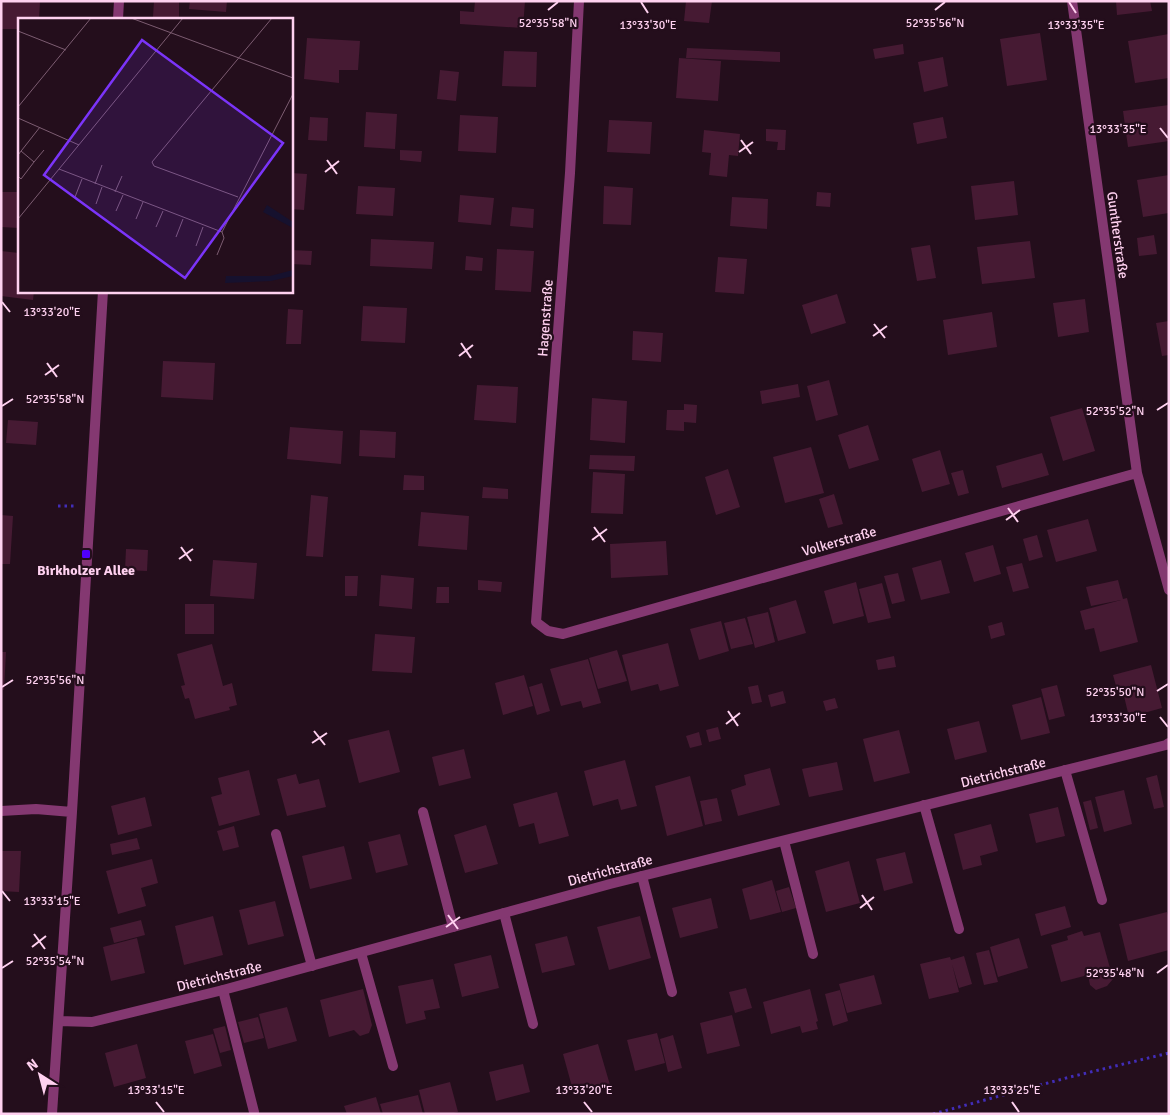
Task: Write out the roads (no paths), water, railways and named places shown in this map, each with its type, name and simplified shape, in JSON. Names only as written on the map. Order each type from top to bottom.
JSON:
[{"type":"street","points":[[118,18],[119,1]]},
{"type":"street","name":"Hagenstraße","points":[[548,631],[536,622],[570,173],[579,1]]},
{"type":"street","name":"Guntherstraße","points":[[1072,1],[1137,473]]},
{"type":"street","points":[[52,1114],[103,292]]},
{"type":"street","points":[[1137,473],[1169,590]]},
{"type":"street","name":"Volkerstraße","points":[[548,631],[563,634],[1137,473]]},
{"type":"street","name":"Dietrichstraße","points":[[59,1021],[92,1022],[223,990],[642,876],[1169,743]]},
{"type":"street","points":[[1065,770],[1102,900]]},
{"type":"street","points":[[924,805],[959,929]]},
{"type":"street","points":[[1,811],[36,809],[72,812]]},
{"type":"street","points":[[423,812],[453,927]]},
{"type":"street","points":[[276,834],[312,966]]},
{"type":"street","points":[[784,840],[813,954]]},
{"type":"street","points":[[642,876],[672,992]]},
{"type":"street","points":[[504,913],[533,1024]]},
{"type":"street","points":[[361,953],[393,1066]]},
{"type":"street","points":[[223,990],[254,1112]]},
{"type":"place","name":"Birkholzer Allee","points":[[86,554]]}]
